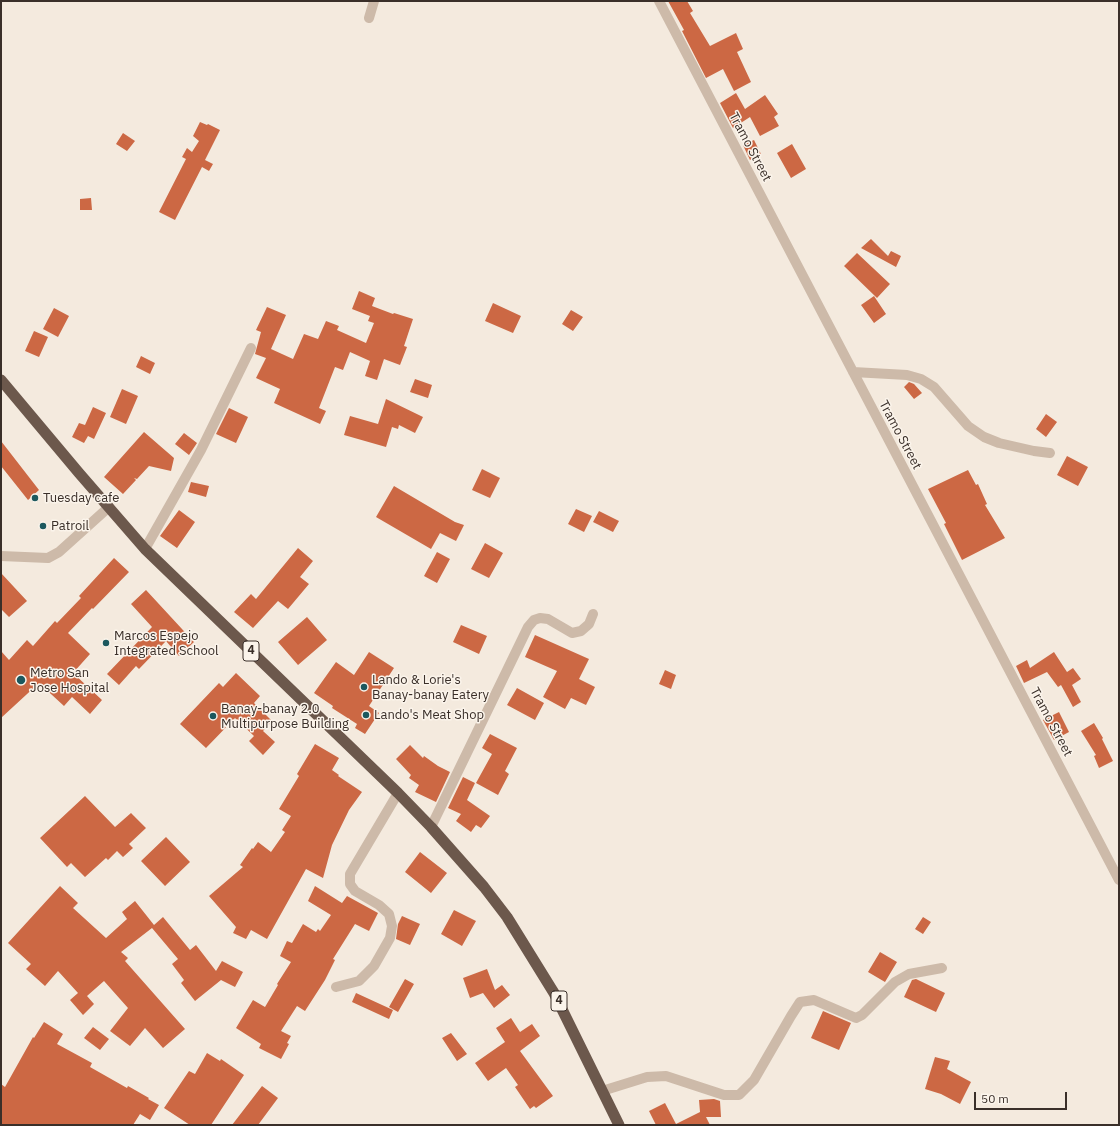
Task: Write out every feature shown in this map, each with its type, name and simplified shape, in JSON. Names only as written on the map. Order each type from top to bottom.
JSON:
[{"type":"highway","name":"4","points":[[1,380],[145,549],[398,793],[431,827],[484,887],[507,916],[554,993],[618,1125]]},
{"type":"street","points":[[368,18],[374,1]]},
{"type":"street","name":"Tramo Street","points":[[659,1],[1119,880]]},
{"type":"street","points":[[145,549],[201,450],[251,348]]},
{"type":"street","points":[[853,372],[907,375],[921,379],[934,387],[968,426],[984,437],[999,443],[1050,453]]},
{"type":"street","points":[[1,556],[48,558],[59,552],[108,507]]},
{"type":"street","points":[[431,827],[528,627],[534,620],[540,618],[548,619],[572,633],[581,631],[588,624],[593,614]]},
{"type":"street","points":[[336,987],[359,981],[374,966],[390,938],[392,926],[389,914],[379,905],[355,891],[350,884],[350,874],[398,793]]},
{"type":"street","points":[[602,1091],[647,1077],[666,1076],[724,1095],[739,1095],[754,1080],[800,1002],[814,1000],[856,1018],[862,1015],[895,982],[909,974],[942,968]]},
{"type":"building","points":[[668,1],[687,1],[693,11],[690,13],[710,46],[736,33],[743,49],[737,52],[751,82],[734,91],[723,69],[706,78],[682,31],[684,30]]},
{"type":"building","points":[[736,93],[745,109],[765,95],[778,114],[774,117],[779,126],[760,136],[750,117],[733,128],[720,103]]},
{"type":"building","points":[[200,122],[220,130],[205,160],[213,164],[209,171],[202,167],[175,220],[159,212],[186,159],[182,157],[187,148],[192,152],[199,141],[193,136]]},
{"type":"building","points":[[123,133],[135,141],[127,151],[116,144]]},
{"type":"building","points":[[754,140],[761,154],[750,160],[743,145]]},
{"type":"building","points":[[792,144],[806,169],[791,178],[777,153]]},
{"type":"building","points":[[91,198],[92,210],[80,210],[80,199]]},
{"type":"building","points":[[871,239],[888,256],[891,251],[901,256],[896,267],[861,248]]},
{"type":"building","points":[[857,253],[890,284],[877,298],[844,266]]},
{"type":"building","points":[[359,291],[375,298],[372,306],[393,314],[394,313],[413,319],[404,346],[407,347],[400,365],[384,359],[377,380],[365,376],[370,361],[350,352],[343,370],[335,367],[319,408],[326,411],[320,424],[274,403],[280,389],[256,378],[266,358],[255,354],[261,332],[256,330],[267,307],[286,315],[271,349],[293,359],[304,334],[318,339],[326,321],[339,326],[337,330],[366,343],[374,323],[368,321],[370,316],[352,309]]},
{"type":"building","points":[[874,296],[886,314],[874,323],[861,305]]},
{"type":"building","points":[[493,303],[521,316],[513,333],[485,321]]},
{"type":"building","points":[[54,308],[69,316],[58,337],[43,329]]},
{"type":"building","points":[[571,310],[583,317],[573,331],[562,324]]},
{"type":"building","points":[[34,331],[48,337],[39,357],[25,351]]},
{"type":"building","points":[[141,356],[155,363],[150,374],[136,367]]},
{"type":"building","points":[[415,379],[432,385],[428,398],[410,392]]},
{"type":"building","points":[[909,382],[914,384],[922,393],[914,399],[904,387]]},
{"type":"building","points":[[122,389],[138,396],[126,424],[110,417]]},
{"type":"building","points":[[386,399],[423,417],[415,433],[399,425],[398,429],[392,427],[386,447],[344,435],[350,416],[378,424]]},
{"type":"building","points":[[93,407],[106,413],[94,439],[88,436],[84,443],[72,437],[79,423],[85,425]]},
{"type":"building","points":[[229,408],[248,417],[236,443],[216,434]]},
{"type":"building","points":[[1046,414],[1057,422],[1046,437],[1036,429]]},
{"type":"building","points":[[144,432],[174,458],[171,471],[149,466],[137,479],[134,478],[136,480],[123,494],[104,477]]},
{"type":"building","points":[[184,433],[197,443],[189,455],[175,444]]},
{"type":"building","points":[[1,441],[39,490],[28,500],[1,466]]},
{"type":"building","points":[[1067,456],[1088,467],[1078,486],[1057,475]]},
{"type":"building","points":[[482,469],[500,478],[490,498],[472,490]]},
{"type":"building","points":[[968,470],[976,485],[978,484],[987,504],[985,505],[1005,538],[962,560],[944,524],[946,523],[928,489]]},
{"type":"building","points":[[191,482],[209,486],[206,497],[188,492]]},
{"type":"building","points":[[394,486],[455,522],[464,525],[456,541],[440,533],[431,549],[376,517]]},
{"type":"building","points":[[576,509],[592,516],[584,532],[568,524]]},
{"type":"building","points":[[179,510],[195,522],[177,548],[160,536]]},
{"type":"building","points":[[599,511],[619,521],[613,532],[593,522]]},
{"type":"building","points":[[485,543],[503,553],[489,578],[471,569]]},
{"type":"building","points":[[298,548],[313,561],[300,577],[309,584],[288,609],[278,601],[253,628],[234,612],[251,594],[256,599]]},
{"type":"building","points":[[437,552],[450,559],[437,583],[424,576]]},
{"type":"building","points":[[114,558],[129,572],[68,633],[90,654],[73,673],[102,700],[90,714],[72,697],[64,706],[39,683],[1,718],[1,651],[9,660],[27,640],[33,646],[55,621],[57,623],[81,598],[79,596]]},
{"type":"building","points":[[1,573],[27,601],[9,617],[1,609]]},
{"type":"building","points":[[146,590],[194,642],[179,656],[166,641],[139,669],[136,666],[119,685],[107,674],[152,627],[131,604]]},
{"type":"building","points":[[307,617],[327,640],[298,665],[278,642]]},
{"type":"building","points":[[461,625],[487,636],[479,654],[453,642]]},
{"type":"building","points":[[535,635],[589,659],[579,679],[595,687],[586,705],[571,698],[565,709],[543,697],[557,671],[525,657]]},
{"type":"building","name":"Lando & Lorie's Banay-banay Eatery","points":[[369,652],[394,668],[369,706],[379,713],[365,734],[355,728],[357,724],[332,708],[333,706],[314,693],[336,662],[354,675]]},
{"type":"building","points":[[1054,652],[1067,672],[1073,668],[1081,679],[1072,685],[1081,702],[1073,707],[1061,685],[1058,687],[1047,672],[1024,683],[1016,666],[1027,660],[1030,668]]},
{"type":"building","points":[[665,670],[676,675],[671,689],[659,684]]},
{"type":"building","points":[[236,673],[260,696],[254,703],[272,721],[263,731],[275,742],[263,755],[249,741],[254,736],[235,718],[206,748],[180,724],[219,683],[223,687]]},
{"type":"building","points":[[517,688],[544,703],[535,720],[507,705]]},
{"type":"building","points":[[1059,712],[1069,732],[1054,740],[1043,720]]},
{"type":"building","points":[[1094,723],[1103,738],[1102,739],[1113,761],[1099,768],[1094,756],[1096,755],[1081,731]]},
{"type":"building","points":[[490,734],[517,748],[505,771],[509,774],[498,795],[476,783],[492,754],[482,748]]},
{"type":"building","points":[[315,744],[339,758],[332,770],[339,775],[338,776],[362,792],[349,810],[332,845],[323,878],[306,869],[267,939],[251,930],[246,939],[233,933],[236,927],[209,896],[243,867],[240,865],[258,842],[271,852],[285,832],[282,830],[291,816],[279,809],[299,776],[297,774]]},
{"type":"building","points":[[410,745],[423,758],[424,756],[450,772],[436,802],[415,792],[419,785],[409,778],[411,775],[396,759]]},
{"type":"building","points":[[463,777],[475,783],[467,800],[490,816],[481,828],[476,825],[471,832],[456,821],[461,814],[448,808]]},
{"type":"building","points":[[85,796],[115,827],[131,813],[146,828],[129,844],[133,848],[123,857],[117,851],[108,860],[106,858],[85,877],[71,863],[67,867],[40,838]]},
{"type":"building","points":[[166,837],[190,862],[165,886],[141,861]]},
{"type":"building","points":[[420,852],[447,873],[431,893],[405,872]]},
{"type":"building","points":[[60,886],[78,903],[73,908],[106,938],[127,919],[122,912],[135,901],[154,925],[163,917],[190,950],[196,945],[216,971],[222,961],[243,972],[235,987],[221,980],[195,1001],[181,983],[184,980],[172,964],[178,959],[152,928],[121,952],[128,958],[125,961],[185,1029],[163,1048],[145,1028],[130,1046],[110,1031],[128,1008],[104,981],[87,996],[94,1004],[83,1015],[70,1000],[78,993],[58,971],[45,986],[26,969],[31,964],[8,943]]},
{"type":"building","points":[[315,886],[342,903],[347,896],[378,913],[369,931],[355,924],[333,959],[335,960],[325,980],[305,1011],[297,1006],[281,1031],[291,1036],[287,1043],[289,1044],[281,1059],[259,1048],[261,1044],[236,1028],[253,1000],[265,1007],[278,985],[277,984],[291,962],[280,956],[287,941],[292,943],[303,924],[316,932],[318,929],[320,931],[331,915],[308,901]]},
{"type":"building","points":[[454,910],[476,921],[462,946],[441,934]]},
{"type":"building","points":[[402,916],[420,924],[410,945],[396,939],[398,924]]},
{"type":"building","points":[[923,917],[931,922],[923,934],[915,929]]},
{"type":"building","points":[[880,952],[897,962],[885,982],[868,972]]},
{"type":"building","points":[[487,969],[495,990],[502,985],[510,995],[494,1008],[483,993],[470,998],[463,978]]},
{"type":"building","points":[[405,979],[414,984],[398,1012],[389,1007]]},
{"type":"building","points":[[916,979],[945,993],[936,1012],[904,997],[912,980]]},
{"type":"building","points":[[356,993],[393,1010],[389,1019],[352,1002]]},
{"type":"building","points":[[823,1011],[851,1023],[839,1050],[811,1038]]},
{"type":"building","points":[[511,1018],[520,1032],[532,1024],[540,1036],[520,1051],[553,1096],[536,1108],[534,1106],[530,1109],[515,1087],[518,1085],[506,1068],[488,1081],[475,1063],[505,1042],[496,1028]]},
{"type":"building","points":[[44,1022],[63,1034],[57,1044],[92,1063],[90,1067],[127,1088],[128,1086],[159,1105],[150,1120],[140,1114],[133,1125],[1,1125],[1,1084],[5,1087],[33,1037],[34,1038]]},
{"type":"building","points":[[93,1027],[109,1039],[100,1050],[84,1038]]},
{"type":"building","points":[[451,1033],[467,1054],[457,1061],[442,1038]]},
{"type":"building","points":[[207,1053],[220,1061],[221,1059],[244,1075],[211,1125],[190,1125],[164,1108],[189,1071],[195,1074]]},
{"type":"building","points":[[935,1057],[950,1061],[947,1069],[971,1082],[960,1104],[941,1094],[925,1089]]},
{"type":"building","points":[[262,1086],[278,1098],[258,1125],[232,1125]]},
{"type":"building","points":[[714,1099],[720,1101],[721,1117],[706,1117],[710,1125],[656,1125],[649,1111],[665,1103],[676,1124],[700,1112],[699,1100]]},
{"type":"place","name":"Tuesday cafe","points":[[35,498]]},
{"type":"place","name":"Patroil","points":[[43,526]]},
{"type":"place","name":"Marcos Espejo Integrated School","points":[[106,643]]},
{"type":"place","name":"Metro San Jose Hospital","points":[[21,680]]},
{"type":"place","name":"Lando & Lorie's Banay-banay Eatery","points":[[364,687]]},
{"type":"place","name":"Lando's Meat Shop","points":[[366,715]]},
{"type":"place","name":"Banay-banay 2.0 Multipurpose Building","points":[[213,716]]}]
